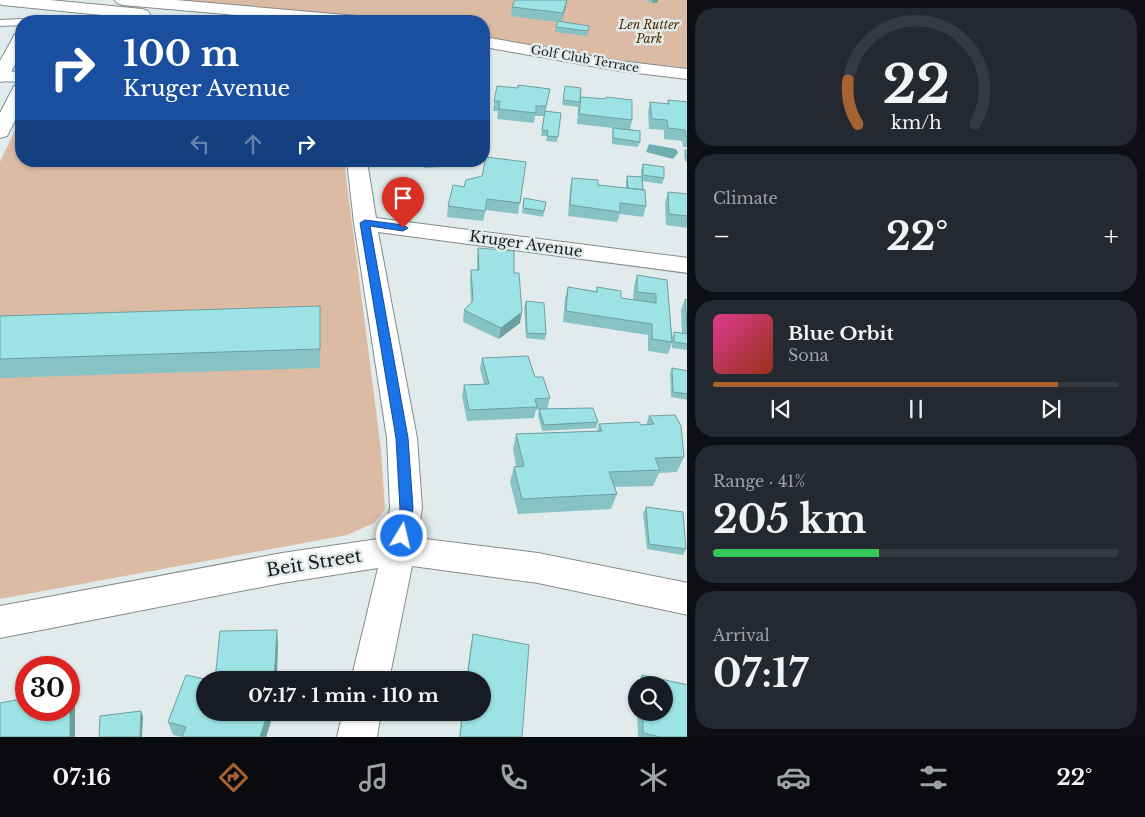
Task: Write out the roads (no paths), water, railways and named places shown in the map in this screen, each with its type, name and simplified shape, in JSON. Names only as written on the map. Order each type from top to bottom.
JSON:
[{"type":"street","points":[[2,0],[66,3],[165,15]]},
{"type":"street","points":[[123,0],[327,15]]},
{"type":"street","points":[[35,15],[45,2]]},
{"type":"street","points":[[59,15],[66,3]]},
{"type":"street","name":"Golf Club Terrace","points":[[490,43],[620,66],[687,74]]},
{"type":"street","points":[[15,49],[0,76],[15,77]]},
{"type":"street","name":"Golf Club Terrace","points":[[490,59],[600,78],[687,90]]},
{"type":"street","points":[[0,132],[15,102]]},
{"type":"street","points":[[358,167],[365,223],[402,438],[406,508],[400,550],[372,671]]},
{"type":"street","name":"Kruger Avenue","points":[[365,223],[687,266]]},
{"type":"street","name":"Beit Street","points":[[0,622],[282,568],[400,550],[538,568],[687,598]]},
{"type":"street","points":[[357,737],[360,721]]},
{"type":"lane","points":[[1,23],[15,22]]},
{"type":"water","points":[[649,144],[676,149],[678,153],[673,159],[646,152]]},
{"type":"park label","name":"Len Rutter Park","points":[[649,32]]}]
